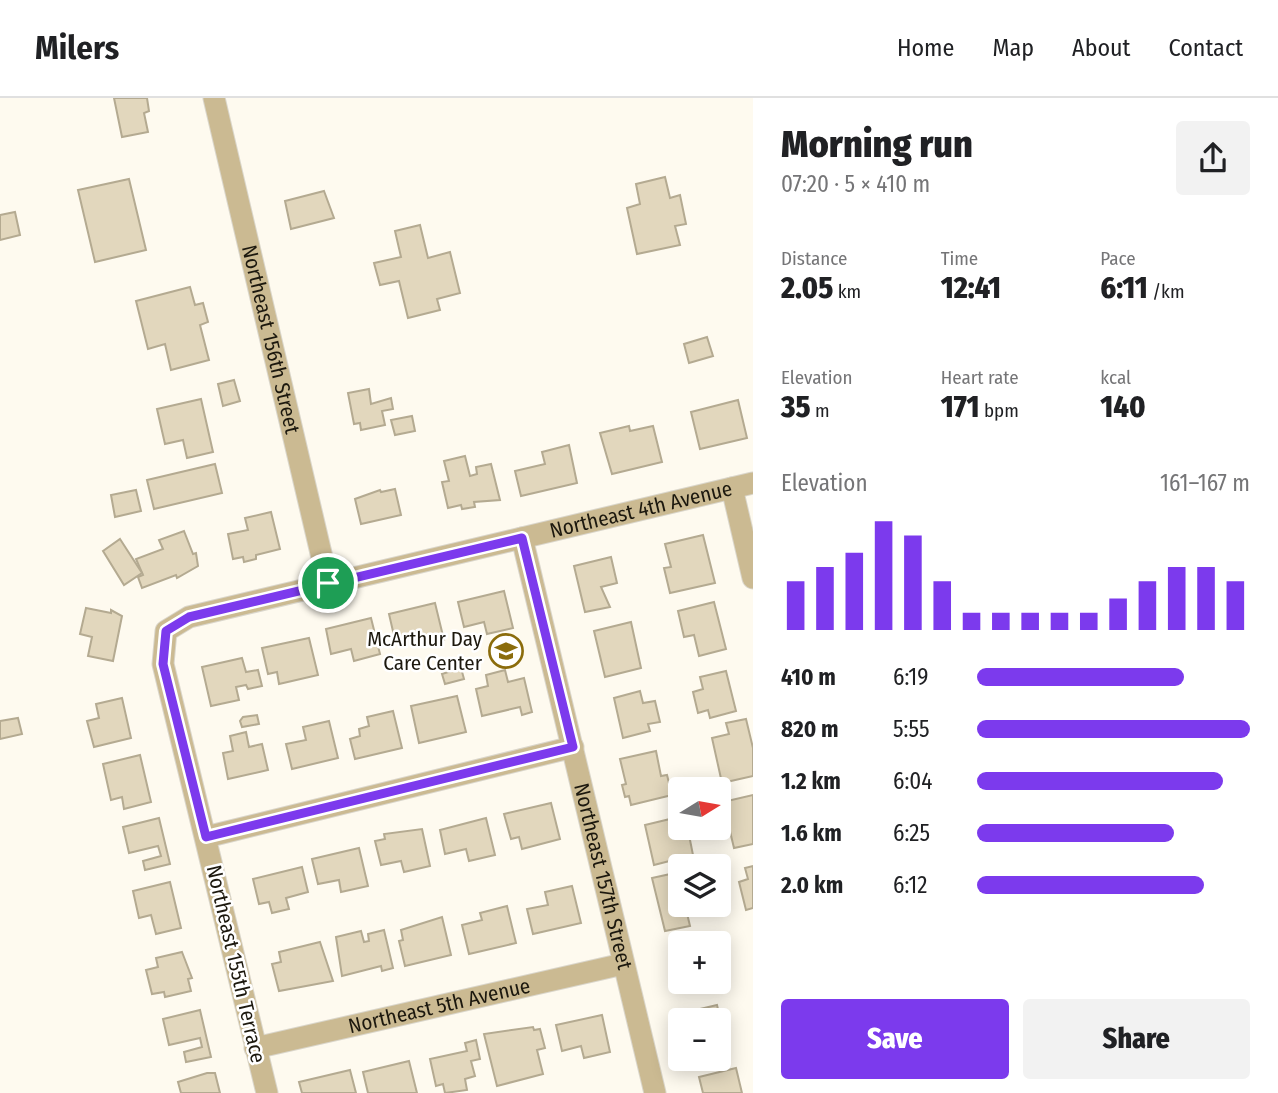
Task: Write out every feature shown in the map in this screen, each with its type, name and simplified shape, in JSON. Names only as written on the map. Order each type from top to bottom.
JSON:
[{"type":"street","name":"Northeast 156th Street","points":[[214,98],[328,583]]},
{"type":"street","name":"Northeast 4th Avenue","points":[[166,631],[189,617],[753,483]]},
{"type":"street","points":[[732,488],[753,578]]},
{"type":"street","name":"Northeast 157th Street","points":[[522,538],[654,1093]]},
{"type":"street","name":"Northeast 155th Terrace","points":[[166,631],[163,664],[267,1093]]},
{"type":"street","points":[[206,837],[573,747]]},
{"type":"street","name":"Northeast 5th Avenue","points":[[255,1048],[623,964]]},
{"type":"building","points":[[114,98],[147,98],[149,111],[144,113],[148,132],[122,137]]},
{"type":"building","points":[[665,177],[670,198],[680,195],[686,224],[675,226],[680,245],[637,254],[627,208],[640,204],[636,184]]},
{"type":"building","points":[[129,179],[146,250],[95,262],[78,190]]},
{"type":"building","points":[[324,191],[334,218],[291,229],[285,201]]},
{"type":"building","points":[[15,212],[20,235],[0,240],[0,215]]},
{"type":"building","points":[[420,225],[428,258],[450,252],[460,293],[437,299],[440,310],[408,318],[399,281],[380,285],[374,263],[401,257],[395,231]]},
{"type":"building","points":[[190,287],[195,305],[203,303],[208,322],[200,325],[209,360],[171,370],[165,344],[148,349],[136,301]]},
{"type":"building","points":[[707,337],[713,356],[689,363],[684,344]]},
{"type":"building","points":[[234,380],[240,401],[223,406],[218,384]]},
{"type":"building","points":[[369,389],[371,404],[391,398],[393,409],[382,411],[385,425],[361,430],[360,423],[354,424],[348,393]]},
{"type":"building","points":[[201,399],[213,452],[187,458],[183,440],[165,444],[157,409]]},
{"type":"building","points":[[738,400],[747,438],[700,449],[691,412]]},
{"type":"building","points":[[412,416],[415,431],[395,435],[391,420]]},
{"type":"building","points":[[629,426],[630,431],[653,426],[662,462],[612,474],[600,433]]},
{"type":"building","points":[[569,445],[577,483],[521,496],[515,471],[545,464],[542,452]]},
{"type":"building","points":[[465,456],[470,476],[477,474],[476,467],[491,464],[500,500],[474,502],[475,507],[462,509],[461,505],[448,508],[442,482],[449,481],[444,461]]},
{"type":"building","points":[[215,464],[222,493],[154,509],[147,480]]},
{"type":"building","points":[[395,489],[401,515],[361,524],[355,499],[380,490]]},
{"type":"building","points":[[136,490],[141,511],[115,517],[111,495]]},
{"type":"building","points":[[271,512],[280,549],[256,555],[256,559],[244,562],[243,557],[233,559],[228,534],[248,530],[245,518]]},
{"type":"building","points":[[184,531],[193,554],[196,553],[198,566],[177,578],[176,575],[142,588],[138,577],[143,575],[136,559],[163,549],[159,540]]},
{"type":"building","points":[[703,535],[715,583],[670,593],[664,568],[671,567],[665,544]]},
{"type":"building","points":[[120,539],[142,573],[124,585],[103,551]]},
{"type":"building","points":[[611,557],[617,583],[601,587],[610,607],[585,612],[574,566]]},
{"type":"building","points":[[504,591],[513,628],[487,634],[484,622],[464,627],[458,602]]},
{"type":"building","points":[[714,602],[726,649],[699,656],[694,635],[684,637],[678,611]]},
{"type":"building","points":[[435,603],[444,640],[417,646],[415,635],[395,640],[389,614]]},
{"type":"building","points":[[86,608],[111,613],[111,610],[122,616],[113,661],[88,656],[92,637],[80,634]]},
{"type":"building","points":[[371,618],[380,654],[354,661],[351,649],[331,654],[326,629]]},
{"type":"building","points":[[631,622],[641,668],[605,677],[594,631]]},
{"type":"building","points":[[309,638],[318,675],[279,684],[277,672],[268,674],[262,648]]},
{"type":"building","points":[[242,658],[246,672],[258,670],[262,686],[248,689],[246,685],[236,687],[239,700],[211,706],[202,667]]},
{"type":"building","points":[[461,668],[464,679],[445,684],[442,674]]},
{"type":"building","points":[[505,670],[508,682],[524,678],[532,712],[522,715],[520,707],[482,716],[476,689],[488,686],[486,675]]},
{"type":"building","points":[[726,671],[736,711],[710,718],[708,710],[698,713],[693,692],[703,689],[700,677]]},
{"type":"building","points":[[640,691],[643,703],[655,701],[660,722],[648,724],[650,731],[623,738],[614,698]]},
{"type":"building","points":[[457,696],[466,732],[419,743],[411,706]]},
{"type":"building","points":[[122,698],[131,738],[94,747],[87,721],[99,718],[96,704]]},
{"type":"building","points":[[393,711],[402,748],[355,759],[350,739],[360,736],[359,729],[369,726],[367,717]]},
{"type":"building","points":[[257,715],[259,724],[242,727],[240,721],[243,717]]},
{"type":"building","points":[[18,718],[22,734],[0,739],[0,721]]},
{"type":"building","points":[[746,719],[753,748],[753,776],[732,781],[732,777],[721,777],[712,738],[729,734],[726,723]]},
{"type":"building","points":[[329,721],[338,758],[292,769],[286,744],[306,740],[303,727]]},
{"type":"building","points":[[246,732],[249,747],[262,744],[268,770],[228,779],[223,753],[233,751],[230,736]]},
{"type":"building","points":[[656,751],[661,776],[667,775],[668,796],[631,805],[629,796],[625,797],[622,785],[626,784],[620,759]]},
{"type":"building","points":[[140,755],[151,802],[124,809],[122,797],[111,800],[103,764]]},
{"type":"building","points":[[753,795],[753,844],[734,848],[732,800]]},
{"type":"building","points":[[551,803],[560,839],[522,849],[519,837],[511,839],[504,814]]},
{"type":"building","points":[[159,818],[170,864],[145,870],[143,861],[161,856],[158,846],[129,853],[123,827]]},
{"type":"building","points":[[486,818],[495,855],[469,861],[466,849],[445,854],[440,830]]},
{"type":"building","points":[[668,819],[668,840],[690,840],[693,854],[668,854],[668,861],[654,865],[645,825]]},
{"type":"building","points":[[422,829],[430,866],[404,872],[401,861],[381,865],[375,841],[385,839],[384,834]]},
{"type":"building","points":[[359,848],[368,886],[341,892],[339,880],[318,884],[312,859]]},
{"type":"building","points":[[753,866],[753,908],[746,910],[739,882],[748,879],[745,868]]},
{"type":"building","points":[[302,867],[308,892],[286,898],[289,909],[272,913],[269,902],[259,904],[253,879]]},
{"type":"building","points":[[668,875],[668,917],[688,917],[690,926],[665,931],[652,878]]},
{"type":"building","points":[[170,882],[181,928],[156,934],[151,915],[139,918],[133,891]]},
{"type":"building","points":[[572,886],[581,923],[533,934],[527,909],[548,905],[545,892]]},
{"type":"building","points":[[507,906],[516,943],[469,954],[462,925],[482,920],[480,913]]},
{"type":"building","points":[[442,917],[451,955],[405,966],[399,941],[403,940],[401,930]]},
{"type":"building","points":[[384,930],[393,968],[382,971],[381,966],[342,976],[336,937],[361,931],[364,942],[369,941],[368,934]]},
{"type":"building","points":[[320,942],[333,981],[279,991],[272,964],[281,962],[279,952]]},
{"type":"building","points":[[182,952],[192,978],[188,979],[191,991],[165,997],[164,992],[152,994],[146,970],[158,967],[156,958]]},
{"type":"building","points":[[200,1010],[211,1057],[186,1062],[184,1052],[202,1047],[200,1038],[169,1045],[163,1019]]},
{"type":"building","points":[[602,1015],[610,1052],[584,1058],[581,1046],[562,1051],[556,1025]]},
{"type":"building","points":[[533,1027],[534,1030],[540,1029],[545,1048],[537,1050],[543,1074],[497,1086],[484,1034]]},
{"type":"building","points":[[476,1040],[480,1059],[471,1061],[475,1076],[465,1079],[467,1090],[445,1093],[443,1084],[436,1086],[430,1059],[467,1051],[465,1043]]},
{"type":"building","points":[[409,1061],[417,1093],[368,1093],[363,1072]]},
{"type":"building","points":[[736,1068],[742,1093],[703,1093],[699,1077]]},
{"type":"building","points":[[350,1070],[356,1093],[302,1093],[299,1082]]},
{"type":"building","points":[[215,1073],[220,1093],[181,1093],[178,1082]]},
{"type":"place","name":"McArthur Day Care Center","points":[[506,651]]},
{"type":"route","points":[[522,538],[573,747],[206,837],[163,664],[166,631],[189,617],[328,583],[522,538]]}]
